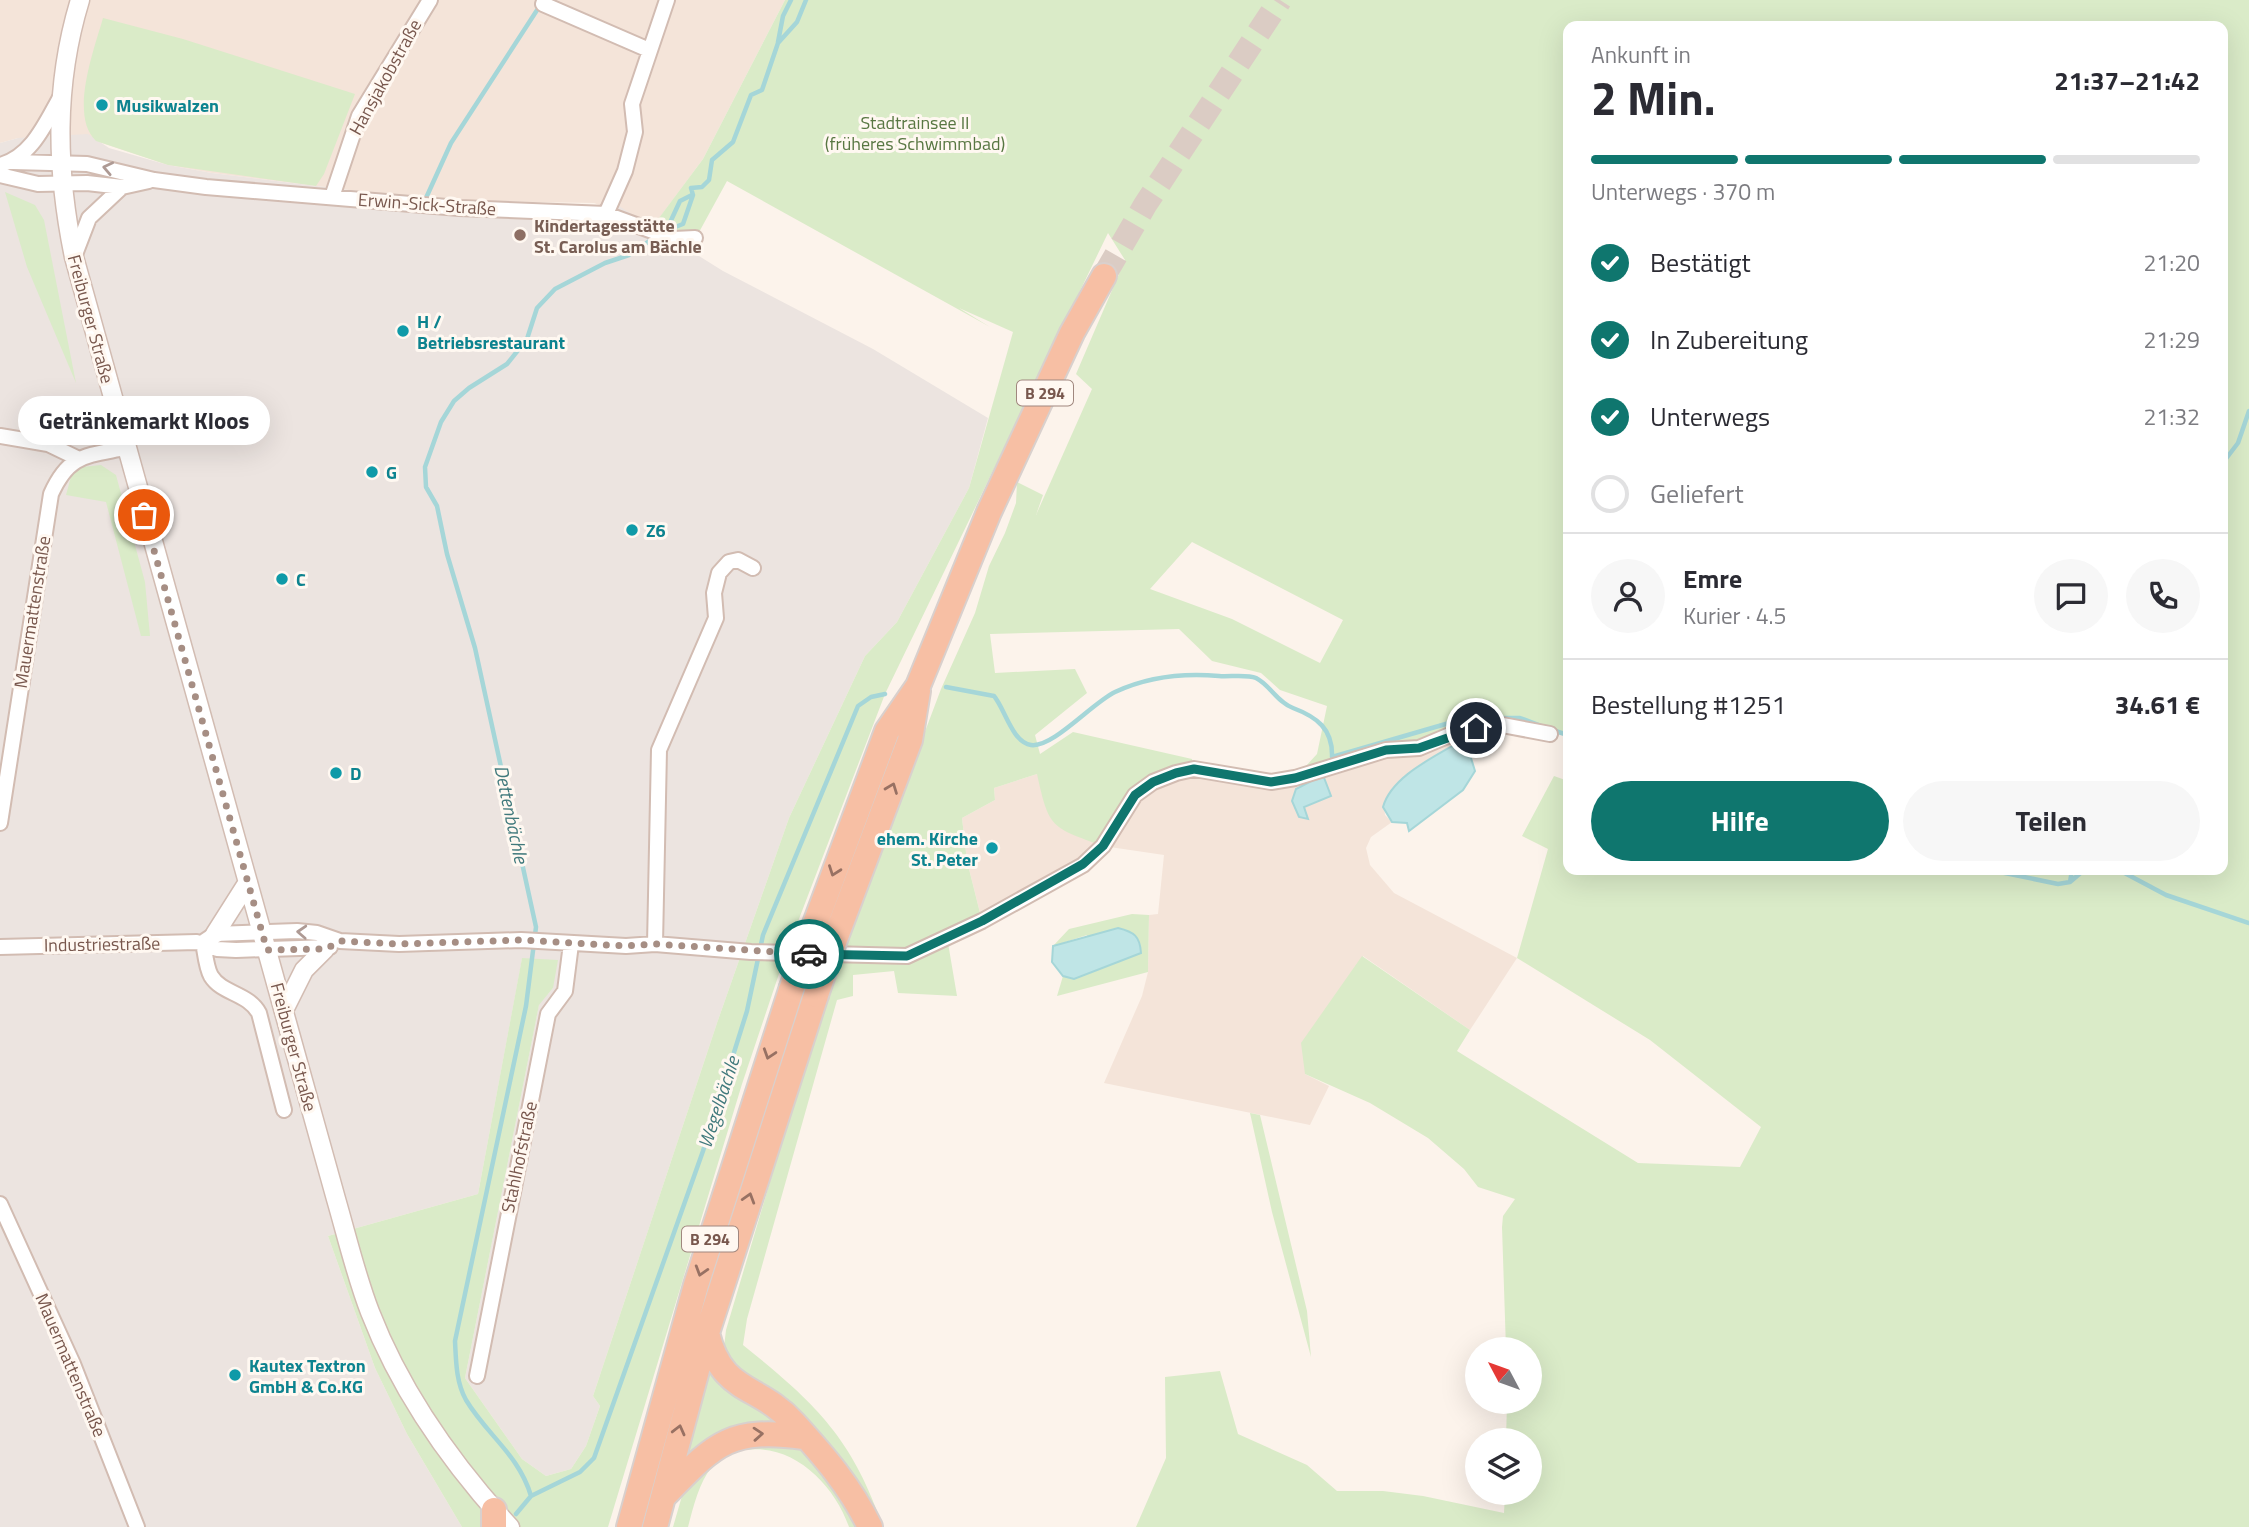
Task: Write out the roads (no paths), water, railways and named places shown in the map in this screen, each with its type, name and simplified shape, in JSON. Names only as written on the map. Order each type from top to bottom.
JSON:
[{"type":"highway","name":"B 294","points":[[629,1527],[696,1285],[791,990],[887,731],[918,686],[989,512],[1072,333],[1104,276]]},
{"type":"highway","name":"B 294","points":[[655,1527],[707,1333],[816,995],[910,740],[918,686]]},
{"type":"highway","points":[[707,1333],[712,1352],[722,1371],[793,1422],[804,1437],[829,1460],[870,1527]]},
{"type":"highway","points":[[663,1496],[706,1454],[735,1437],[754,1433],[804,1437]]},
{"type":"street","name":"Freiburger Straße","points":[[80,0],[69,40],[61,96],[61,183],[74,257],[125,448],[370,1313],[415,1402],[500,1521]]},
{"type":"street","name":"Hansjakobstraße","points":[[332,197],[359,116],[430,0]]},
{"type":"street","points":[[607,214],[625,172],[635,132],[632,104],[667,0]]},
{"type":"street","points":[[544,4],[649,50]]},
{"type":"street","points":[[7,163],[34,142],[61,96]]},
{"type":"street","name":"Erwin-Sick-Straße","points":[[7,163],[60,162],[107,167],[154,180],[456,208],[607,214],[674,239],[695,238]]},
{"type":"street","name":"Erwin-Sick-Straße","points":[[0,175],[38,184],[122,187],[154,180]]},
{"type":"street","points":[[74,257],[89,218],[122,187]]},
{"type":"street","points":[[0,436],[48,444],[77,458],[125,448]]},
{"type":"street","name":"Mauermattenstraße","points":[[0,823],[51,494],[65,467],[77,458]]},
{"type":"street","points":[[655,944],[659,750],[716,618],[714,593],[719,573],[729,562],[738,560],[753,568]]},
{"type":"street","points":[[267,950],[333,945],[521,940],[626,946],[655,944],[751,952],[907,956],[1016,902],[1083,864],[1103,846],[1135,795],[1153,782],[1176,773],[1194,769],[1271,782],[1295,778],[1386,750],[1419,748],[1457,732],[1497,724],[1550,734]]},
{"type":"street","points":[[248,882],[209,938],[211,975],[222,986],[254,1003],[259,1013],[284,1110]]},
{"type":"street","points":[[262,932],[317,933],[333,945]]},
{"type":"street","name":"Industriestraße","points":[[0,947],[209,938],[262,932]]},
{"type":"street","name":"Industriestraße","points":[[209,938],[217,949],[267,950]]},
{"type":"street","name":"Stahlhofstraße","points":[[477,1376],[548,1014],[565,991],[572,944]]},
{"type":"street","points":[[284,1010],[304,970],[333,945]]},
{"type":"street","name":"Mauermattenstraße","points":[[0,1204],[4,1222],[74,1364],[137,1527]]},
{"type":"water","points":[[1454,745],[1471,758],[1475,771],[1463,790],[1409,831],[1407,823],[1392,822],[1383,807],[1394,787],[1412,770]]},
{"type":"water","points":[[1323,775],[1331,796],[1304,807],[1308,819],[1299,817],[1292,801],[1296,789]]},
{"type":"water","points":[[1118,928],[1135,936],[1141,953],[1074,979],[1063,976],[1052,962],[1053,946]]},
{"type":"waterway","name":"Dettenbächle","points":[[778,42],[783,16],[791,0]]},
{"type":"waterway","name":"Dettenbächle","points":[[662,232],[683,224],[693,195],[691,188],[702,187],[709,180],[712,160],[733,142],[751,95],[762,90],[778,43],[797,22],[806,0]]},
{"type":"waterway","points":[[426,198],[451,143],[541,4]]},
{"type":"waterway","name":"Dettenbächle","points":[[667,229],[680,201],[692,195]]},
{"type":"waterway","name":"Dettenbächle","points":[[531,1496],[511,1457],[466,1400],[458,1379],[455,1341],[526,1006],[536,927],[475,648],[447,554],[437,506],[426,487],[425,467],[441,422],[454,401],[507,364],[527,339],[537,308],[555,289],[605,263],[629,255],[655,237]]},
{"type":"waterway","points":[[2228,456],[2238,443],[2249,411]]},
{"type":"waterway","name":"Wegelbächle","points":[[946,687],[994,696],[1014,732],[1024,743],[1031,745],[1050,740],[1115,692],[1153,680],[1193,675],[1256,678],[1282,702],[1322,725],[1330,739],[1332,757],[1456,721],[1490,719]]},
{"type":"waterway","name":"Wegelbächle","points":[[531,1496],[580,1472],[594,1458],[703,1151],[747,1011],[763,935],[858,706],[871,697],[885,694]]},
{"type":"waterway","name":"Wegelbächle","points":[[1499,718],[1520,718],[1544,727]]},
{"type":"waterway","name":"Wegelbächle","points":[[1552,730],[1563,733]]},
{"type":"waterway","name":"Wegelbächle","points":[[2014,875],[2058,884],[2070,882],[2078,875]]},
{"type":"waterway","name":"Wegelbächle","points":[[2070,882],[2071,875]]},
{"type":"waterway","name":"Wegelbächle","points":[[2128,875],[2166,895],[2249,923]]},
{"type":"waterway","points":[[516,1514],[531,1496]]},
{"type":"tunnel","points":[[1104,276],[1145,205],[1280,0]]},
{"type":"place","name":"Musikwalzen","points":[[102,105]]},
{"type":"place","name":"Kindertagesstätte St. Carolus am Bächle","points":[[520,235]]},
{"type":"place","name":"H / Betriebsrestaurant","points":[[403,331]]},
{"type":"place","name":"G","points":[[372,472]]},
{"type":"place","name":"Getränkemarkt Kloos","points":[[144,515]]},
{"type":"place","name":"Z6","points":[[632,530]]},
{"type":"place","name":"C","points":[[282,579]]},
{"type":"place","name":"D","points":[[336,773]]},
{"type":"place","name":"ehem. Kirche St. Peter","points":[[992,848]]},
{"type":"place","name":"Kautex Textron GmbH & Co.KG","points":[[235,1375]]},
{"type":"park label","name":"Stadtrainsee II (früheres Schwimmbad)","points":[[915,132]]}]
